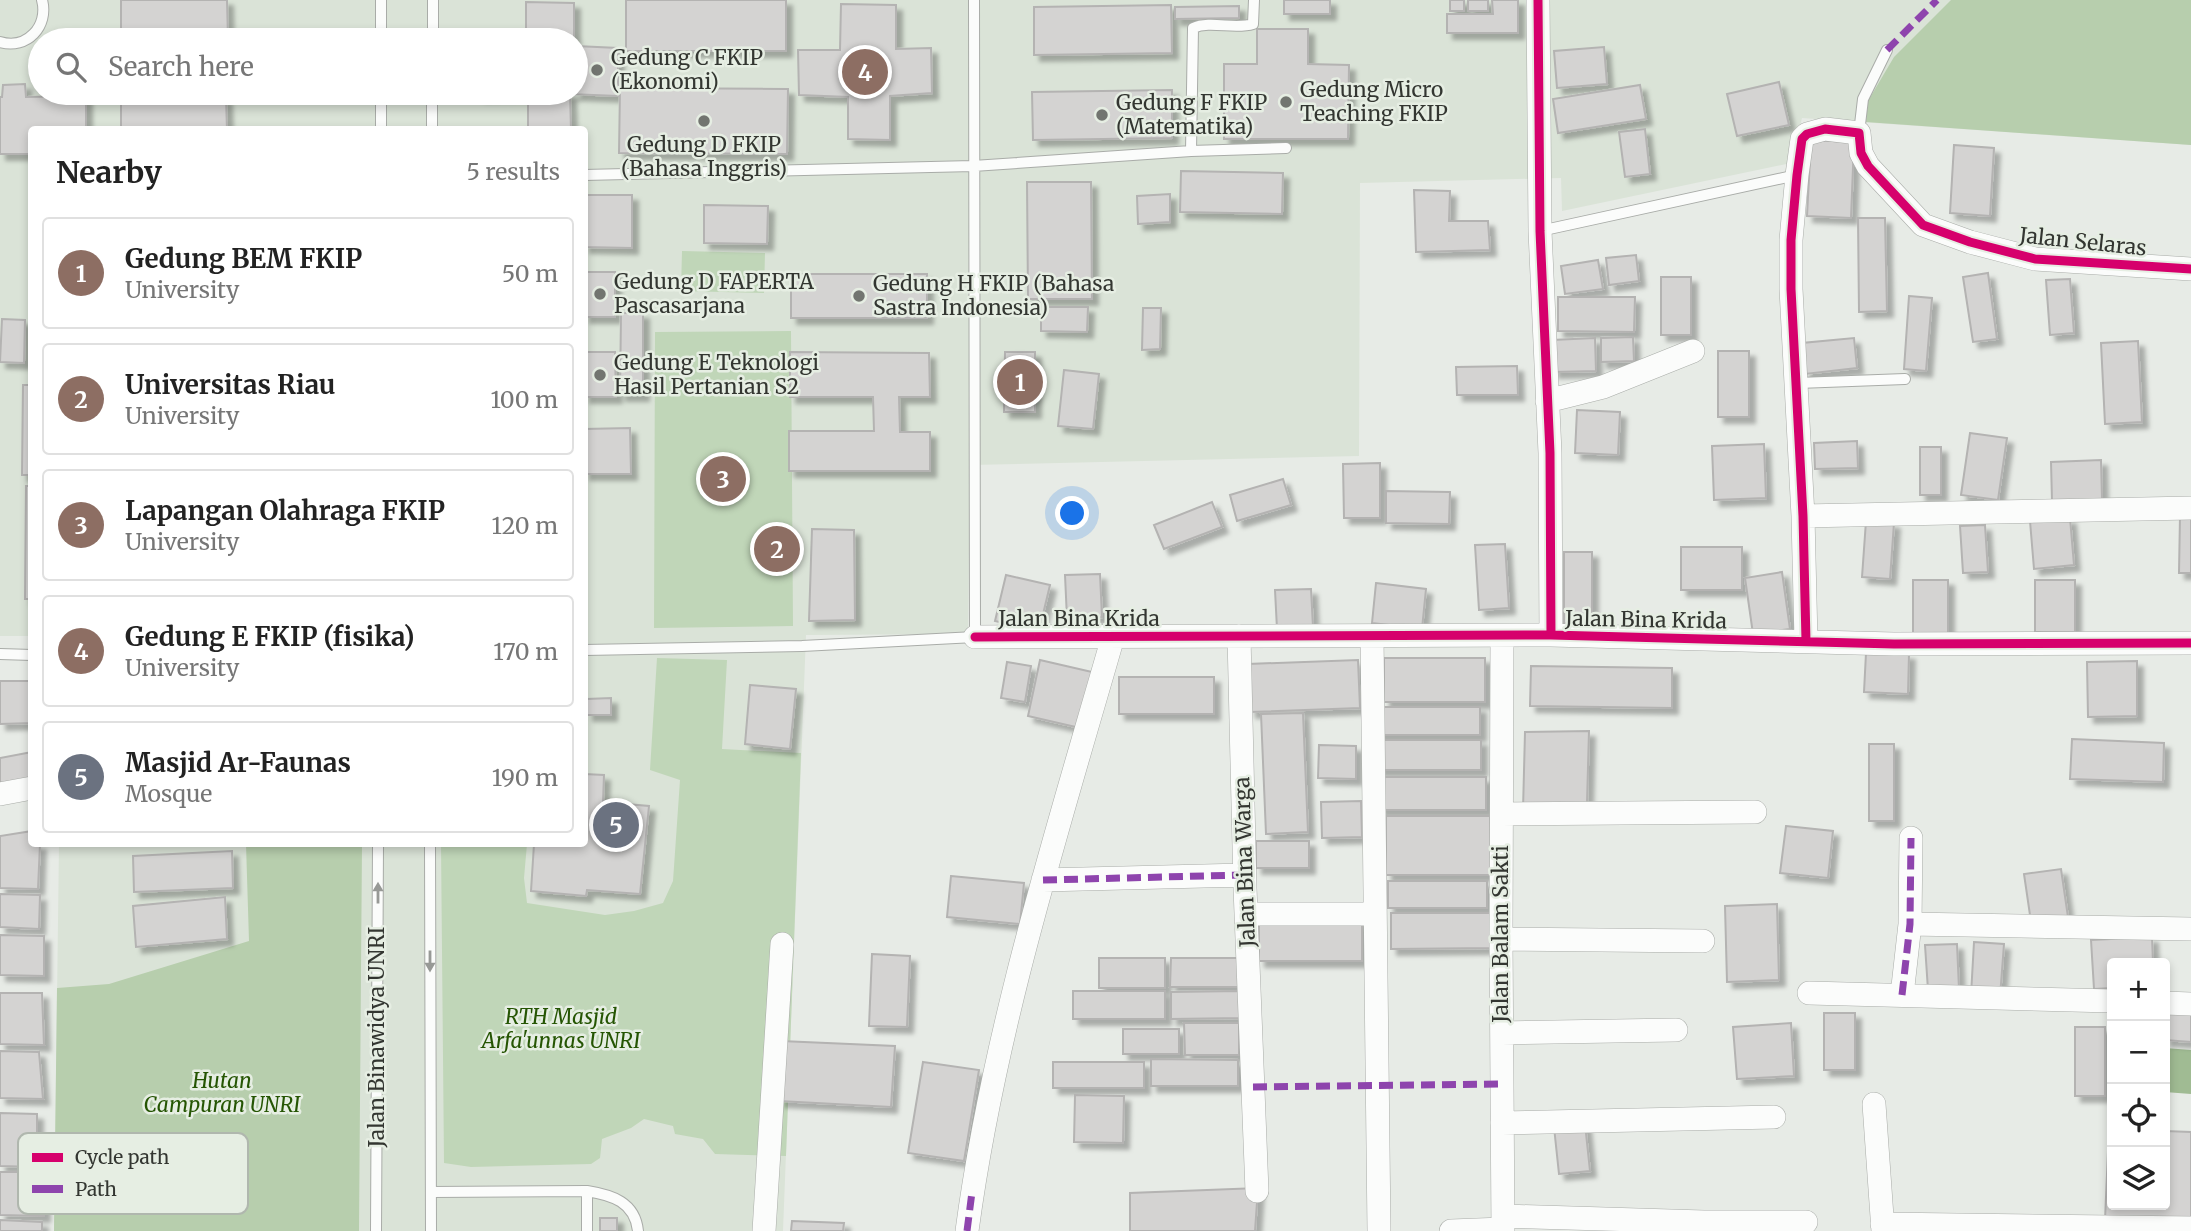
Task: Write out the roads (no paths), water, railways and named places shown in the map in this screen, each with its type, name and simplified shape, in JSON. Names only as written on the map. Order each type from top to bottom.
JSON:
[{"type":"street","points":[[1538,0],[1540,230],[1550,453],[1551,635]]},
{"type":"street","points":[[1806,640],[1804,516],[1791,240],[1797,175],[1802,139],[1807,134],[1825,130],[1859,133]]},
{"type":"street","name":"Jalan Selaras","points":[[1859,133],[1861,153],[1868,166],[1923,225],[1970,243],[2035,259],[2191,269]]},
{"type":"street","points":[[1547,401],[1603,387],[1693,351]]},
{"type":"street","points":[[1804,516],[2191,508]]},
{"type":"street","name":"Jalan Bina Krida","points":[[975,637],[1551,635],[1894,644],[2191,643]]},
{"type":"street","name":"Jalan Bina Warga","points":[[1239,636],[1244,875],[1257,1191]]},
{"type":"street","name":"Jalan Balam Sakti","points":[[1502,636],[1503,1225]]},
{"type":"street","points":[[967,1231],[972,1192],[1011,1001],[1113,637]]},
{"type":"street","points":[[1371,637],[1379,1231]]},
{"type":"street","points":[[0,794],[28,789]]},
{"type":"street","points":[[1502,814],[1755,812]]},
{"type":"street","points":[[1902,995],[1910,924],[1911,838]]},
{"type":"street","points":[[1043,880],[1244,875]]},
{"type":"street","points":[[1246,914],[1375,914]]},
{"type":"street","points":[[1910,924],[2191,929]]},
{"type":"street","points":[[1501,939],[1703,941]]},
{"type":"street","points":[[764,1231],[782,944]]},
{"type":"street","points":[[1809,993],[2107,1001]]},
{"type":"street","points":[[2170,1003],[2191,1004]]},
{"type":"street","points":[[1502,1033],[1676,1030]]},
{"type":"street","points":[[1874,1104],[1883,1228],[2191,1228]]},
{"type":"street","points":[[1502,1123],[1774,1117]]},
{"type":"street","points":[[1451,1231],[1503,1225],[1704,1227],[1806,1222]]},
{"type":"lane","points":[[38,28],[44,19],[43,0]]},
{"type":"lane","points":[[381,0],[381,28]]},
{"type":"lane","points":[[433,0],[433,28]]},
{"type":"lane","points":[[974,0],[975,637]]},
{"type":"lane","points":[[1191,151],[1193,28],[1200,25],[1253,24],[1254,0]]},
{"type":"lane","points":[[0,42],[8,44],[28,38]]},
{"type":"lane","name":"Jalan Selaras","points":[[1859,133],[1863,99],[1887,50]]},
{"type":"lane","points":[[381,105],[381,126]]},
{"type":"lane","points":[[432,105],[432,126]]},
{"type":"lane","points":[[588,175],[973,166],[1191,151],[1286,148]]},
{"type":"lane","points":[[1540,230],[1797,175]]},
{"type":"lane","points":[[1798,383],[1905,379]]},
{"type":"lane","name":"Jalan Bina Krida","points":[[588,650],[802,646],[975,637]]},
{"type":"lane","points":[[0,654],[28,655]]},
{"type":"lane","name":"Jalan Binawidya UNRI","points":[[376,1231],[378,847]]},
{"type":"lane","points":[[430,847],[431,1231]]},
{"type":"lane","points":[[431,1192],[587,1191],[604,1194],[624,1203],[635,1217],[638,1231]]},
{"type":"lane","points":[[587,1191],[587,1231]]},
{"type":"place","name":"Gedung C FKIP (Ekonomi)","points":[[597,70]]},
{"type":"place","name":"Gedung E FKIP (fisika)","points":[[865,72]]},
{"type":"place","name":"Gedung Micro Teaching FKIP","points":[[1286,102]]},
{"type":"place","name":"Gedung F FKIP (Matematika)","points":[[1102,115]]},
{"type":"place","name":"Gedung D FKIP (Bahasa Inggris)","points":[[704,121]]},
{"type":"place","name":"Gedung D FAPERTA Pascasarjana","points":[[600,294]]},
{"type":"place","name":"Gedung H FKIP (Bahasa Sastra Indonesia)","points":[[859,296]]},
{"type":"place","name":"Gedung E Teknologi Hasil Pertanian S2","points":[[600,375]]},
{"type":"place","name":"Gedung BEM FKIP","points":[[1020,382]]},
{"type":"place","name":"Lapangan Olahraga FKIP","points":[[723,479]]},
{"type":"place","name":"Universitas Riau","points":[[777,549]]},
{"type":"place","name":"Masjid Ar-Faunas","points":[[616,825]]},
{"type":"park label","name":"RTH Masjid Arfa'unnas UNRI","points":[[561,1029]]},
{"type":"park label","name":"Hutan Campuran UNRI","points":[[222,1093]]}]
